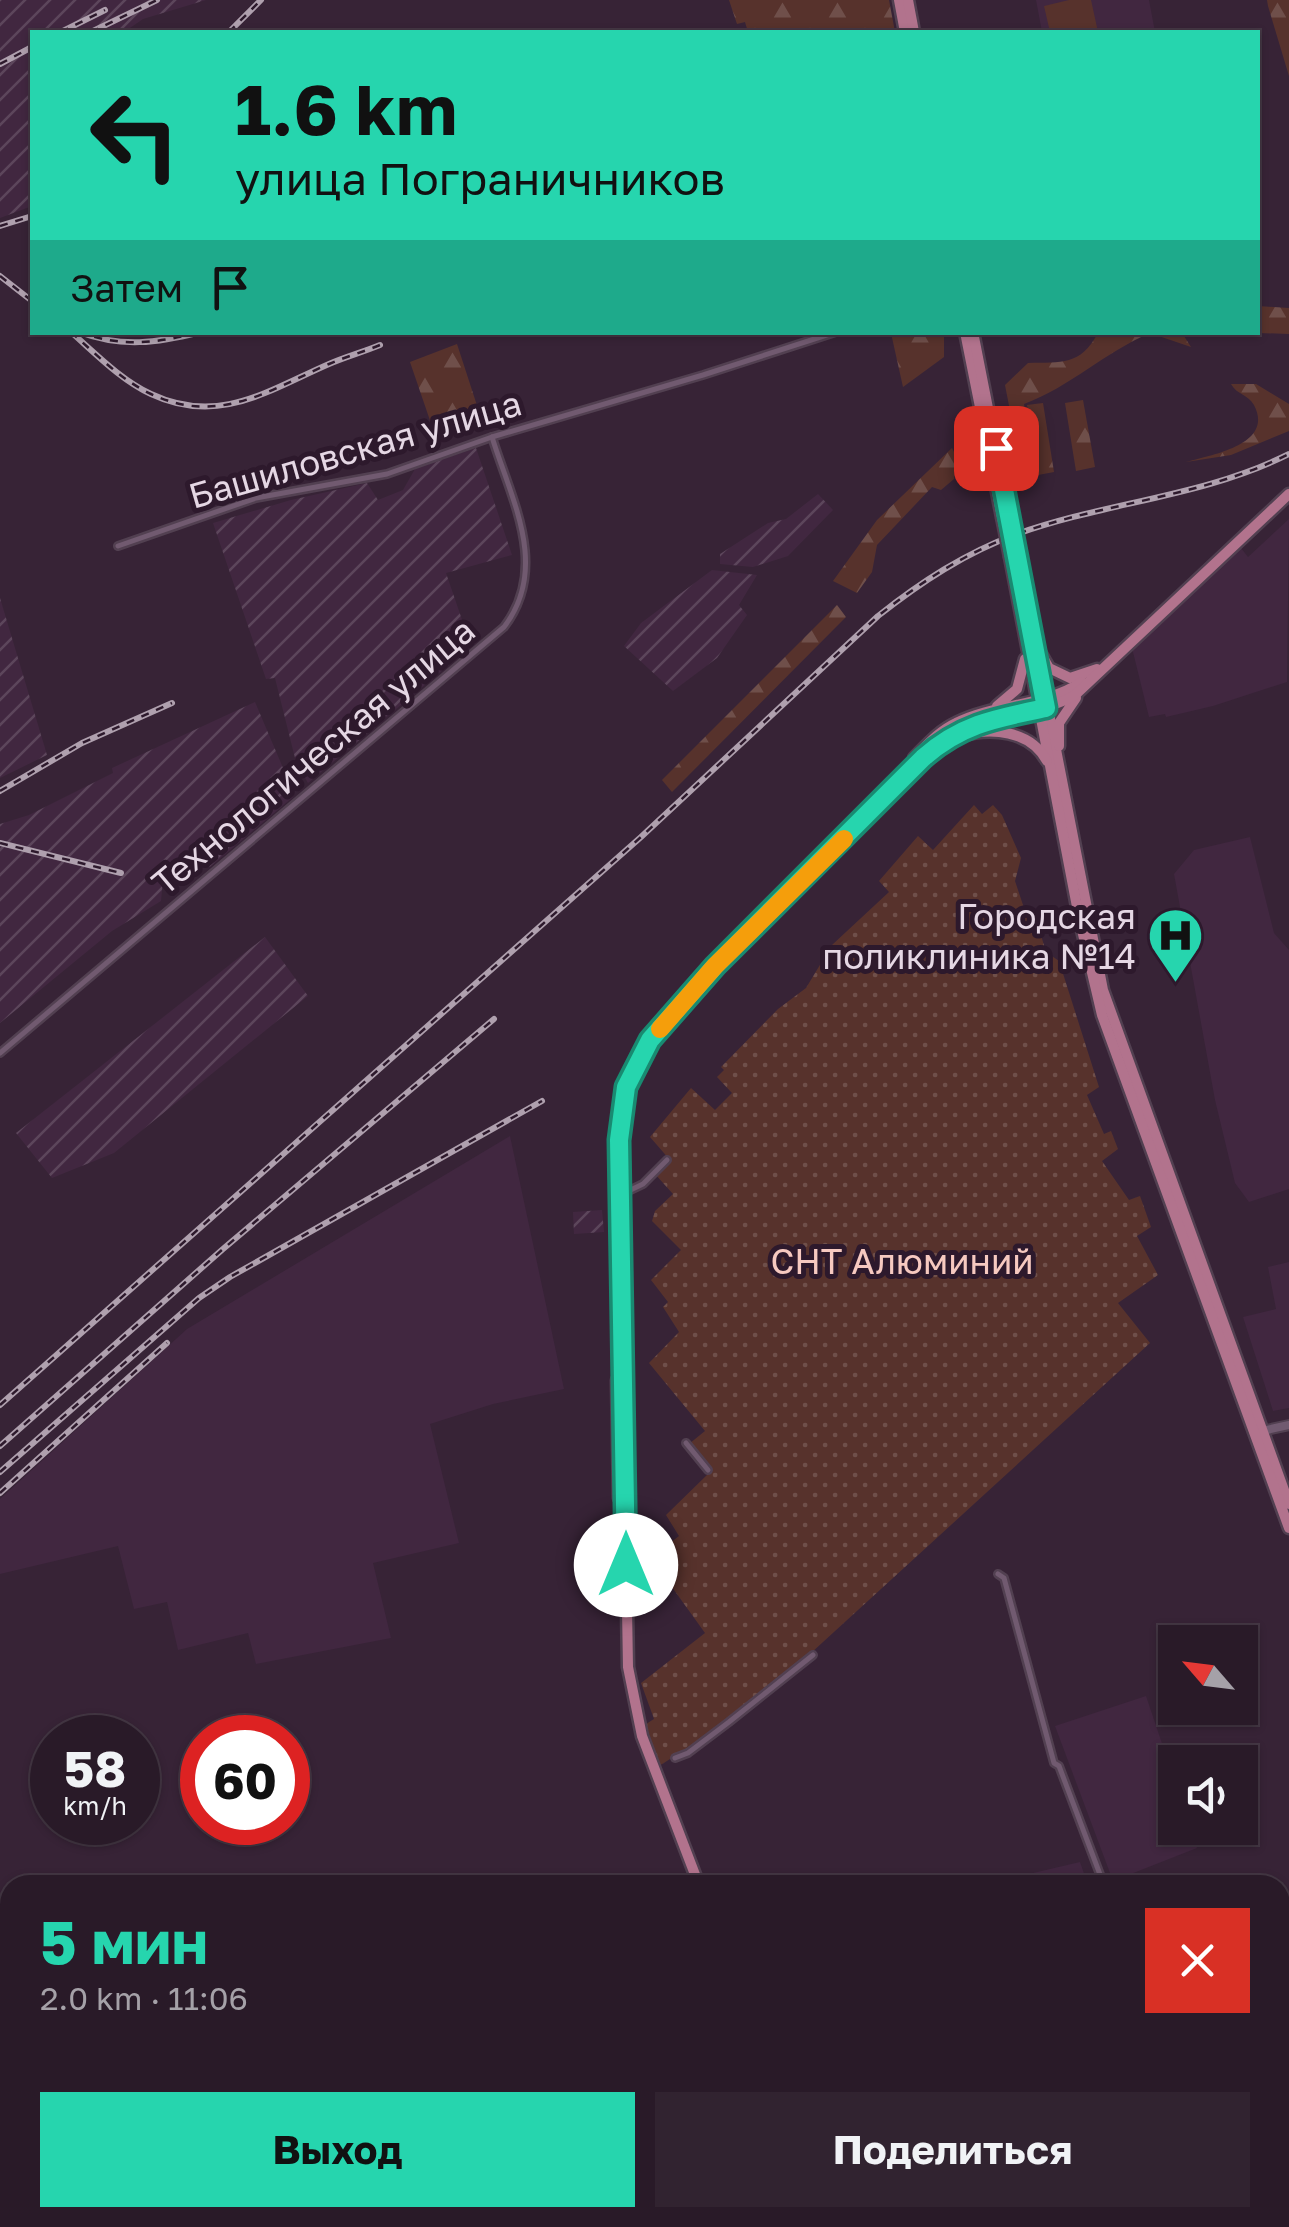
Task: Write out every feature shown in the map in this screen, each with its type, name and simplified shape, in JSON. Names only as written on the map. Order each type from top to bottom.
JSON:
[{"type":"main road","points":[[903,1],[905,30]]},
{"type":"main road","points":[[903,1],[913,30]]},
{"type":"main road","points":[[966,335],[1103,990],[1259,1432],[1289,1528]]},
{"type":"main road","points":[[974,335],[1005,516]]},
{"type":"main road","points":[[1054,765],[1062,716],[1106,664],[1289,494]]},
{"type":"main road","points":[[1030,641],[1057,674],[1077,677],[1106,664]]},
{"type":"main road","points":[[692,1875],[636,1738],[622,1667],[614,1144],[620,1092],[645,1039],[708,967],[929,742],[955,723],[1001,705],[1017,689],[1030,641]]},
{"type":"main road","points":[[692,1875],[642,1736],[629,1683],[620,1195],[622,1108],[628,1082],[650,1040],[715,966],[936,746],[970,726],[1041,705],[1106,664]]},
{"type":"main road","points":[[982,713],[1041,705]]},
{"type":"main road","points":[[936,746],[973,732],[1001,732],[1036,747],[1054,765]]},
{"type":"main road","points":[[1259,1432],[1289,1425]]},
{"type":"main road","points":[[1259,1432],[1289,1504]]},
{"type":"street","name":"Башиловская улица","points":[[118,546],[256,498],[387,474],[492,436],[827,335]]},
{"type":"street","name":"Технологическая улица","points":[[0,1053],[504,627],[518,599],[528,559],[526,540],[492,436]]},
{"type":"street","points":[[620,1195],[642,1184],[667,1160]]},
{"type":"street","points":[[686,1443],[708,1470]]},
{"type":"street","points":[[998,1574],[1004,1578],[1054,1763],[1059,1766],[1100,1875]]},
{"type":"street","points":[[675,1758],[688,1753],[813,1655]]},
{"type":"shaded area","points":[[0,0],[206,0],[143,19],[127,30],[30,30],[30,207],[0,218]]},
{"type":"shaded area","points":[[1036,0],[1149,0],[1155,30],[1042,30]]},
{"type":"shaded area","points":[[476,448],[512,555],[446,573],[471,646],[308,783],[296,762],[275,678],[266,679],[213,523],[367,483],[378,500],[403,490],[415,469]]},
{"type":"shaded area","points":[[818,494],[833,510],[788,556],[753,567],[720,564],[720,554],[768,523],[786,519]]},
{"type":"shaded area","points":[[1289,519],[1287,682],[1213,706],[1149,717],[1132,648],[1241,548],[1248,557]]},
{"type":"shaded area","points":[[712,570],[757,575],[739,605],[747,615],[717,658],[673,691],[624,646],[641,623]]},
{"type":"shaded area","points":[[0,598],[47,755],[0,778]]},
{"type":"shaded area","points":[[255,702],[286,775],[282,778],[293,797],[210,867],[204,860],[187,874],[163,880],[161,901],[112,931],[0,1023],[0,824],[29,815],[113,773],[112,768]]},
{"type":"shaded area","points":[[1250,837],[1274,933],[1289,950],[1289,1189],[1249,1202],[1235,1183],[1215,1100],[1174,874],[1194,850]]},
{"type":"shaded area","points":[[265,937],[308,996],[114,1153],[52,1178],[16,1133]]},
{"type":"shaded area","points":[[510,1136],[564,1389],[493,1404],[430,1424],[459,1543],[373,1563],[391,1638],[256,1664],[248,1633],[178,1650],[167,1602],[134,1609],[118,1546],[0,1574],[0,1499],[187,1329]]},
{"type":"shaded area","points":[[602,1210],[604,1232],[574,1234],[573,1212]]},
{"type":"shaded area","points":[[1289,1262],[1289,1408],[1273,1411],[1243,1317],[1276,1309],[1268,1267]]},
{"type":"shaded area","points":[[1146,1696],[1163,1745],[1158,1745],[1158,1845],[1197,1848],[1128,1875],[1111,1875],[1055,1726]]},
{"type":"shaded area","points":[[1080,1862],[1085,1875],[1025,1875]]},
{"type":"green space","points":[[729,0],[889,0],[895,30],[747,30],[745,22],[737,24]]},
{"type":"green space","points":[[1091,0],[1098,30],[1050,30],[1044,6]]},
{"type":"green space","points":[[1267,0],[1289,0],[1289,76],[1268,6]]},
{"type":"green space","points":[[1260,306],[1289,308],[1289,334],[1260,333]]},
{"type":"green space","points":[[891,335],[944,335],[944,357],[903,387]]},
{"type":"green space","points":[[1097,335],[1146,335],[1024,404],[1036,475],[1017,476],[1005,385],[1028,363],[1069,360]]},
{"type":"green space","points":[[1156,335],[1183,335],[1191,347]]},
{"type":"green space","points":[[457,344],[483,424],[443,440],[435,435],[410,362]]},
{"type":"green space","points":[[1231,384],[1256,384],[1289,404],[1289,431],[1231,455],[1186,462],[1237,446],[1256,430],[1254,405]]},
{"type":"green space","points":[[1083,400],[1095,467],[1076,471],[1065,403]]},
{"type":"green space","points":[[1043,403],[1054,472],[1038,475],[1027,405]]},
{"type":"green space","points":[[952,448],[956,456],[954,479],[941,490],[932,487],[877,545],[872,572],[857,593],[833,581],[877,520]]},
{"type":"green space","points":[[837,605],[846,617],[672,792],[662,780]]},
{"type":"green space","name":"СНТ Алюминий","points":[[974,805],[982,814],[993,805],[1002,815],[1021,858],[1015,881],[1029,923],[1037,922],[1046,952],[1059,961],[1099,1087],[1087,1095],[1104,1134],[1111,1131],[1118,1149],[1102,1161],[1129,1200],[1140,1196],[1151,1227],[1137,1236],[1158,1275],[1118,1303],[1150,1343],[811,1653],[719,1728],[659,1766],[646,1724],[654,1719],[641,1683],[705,1633],[651,1558],[679,1536],[666,1515],[708,1474],[684,1448],[705,1431],[649,1363],[679,1332],[663,1307],[668,1302],[651,1280],[681,1250],[652,1221],[655,1211],[673,1194],[655,1174],[670,1160],[650,1137],[691,1088],[715,1110],[732,1093],[717,1077],[724,1070],[721,1067],[778,1009],[806,988],[832,945],[889,892],[879,881],[918,836],[933,850]]},
{"type":"railway","points":[[95,30],[157,0]]},
{"type":"railway","points":[[231,30],[261,0]]},
{"type":"railway","points":[[65,30],[105,10]]},
{"type":"railway","points":[[0,64],[30,48]]},
{"type":"railway","points":[[0,226],[30,217]]},
{"type":"railway","points":[[0,276],[30,299]]},
{"type":"railway","points":[[74,335],[129,382],[176,403],[199,406],[243,401],[380,345]]},
{"type":"railway","points":[[89,335],[140,342],[187,335]]},
{"type":"railway","points":[[0,1405],[641,837],[894,603],[962,559],[1017,534],[1189,490],[1289,454]]},
{"type":"railway","points":[[0,791],[82,743],[172,703]]},
{"type":"railway","points":[[0,843],[121,873]]},
{"type":"railway","points":[[0,1446],[223,1249],[494,1019]]},
{"type":"railway","points":[[0,1472],[199,1298],[542,1101]]},
{"type":"railway","points":[[0,1493],[167,1343]]},
{"type":"slow traffic","points":[[660,1029],[715,966],[844,839]]},
{"type":"place","name":"Городская поликлиника №14","points":[[1175,985]]},
{"type":"route","points":[[626,1565],[619,1140],[626,1087],[650,1040],[689,994],[936,746],[970,726],[1046,708],[996,448]]}]
